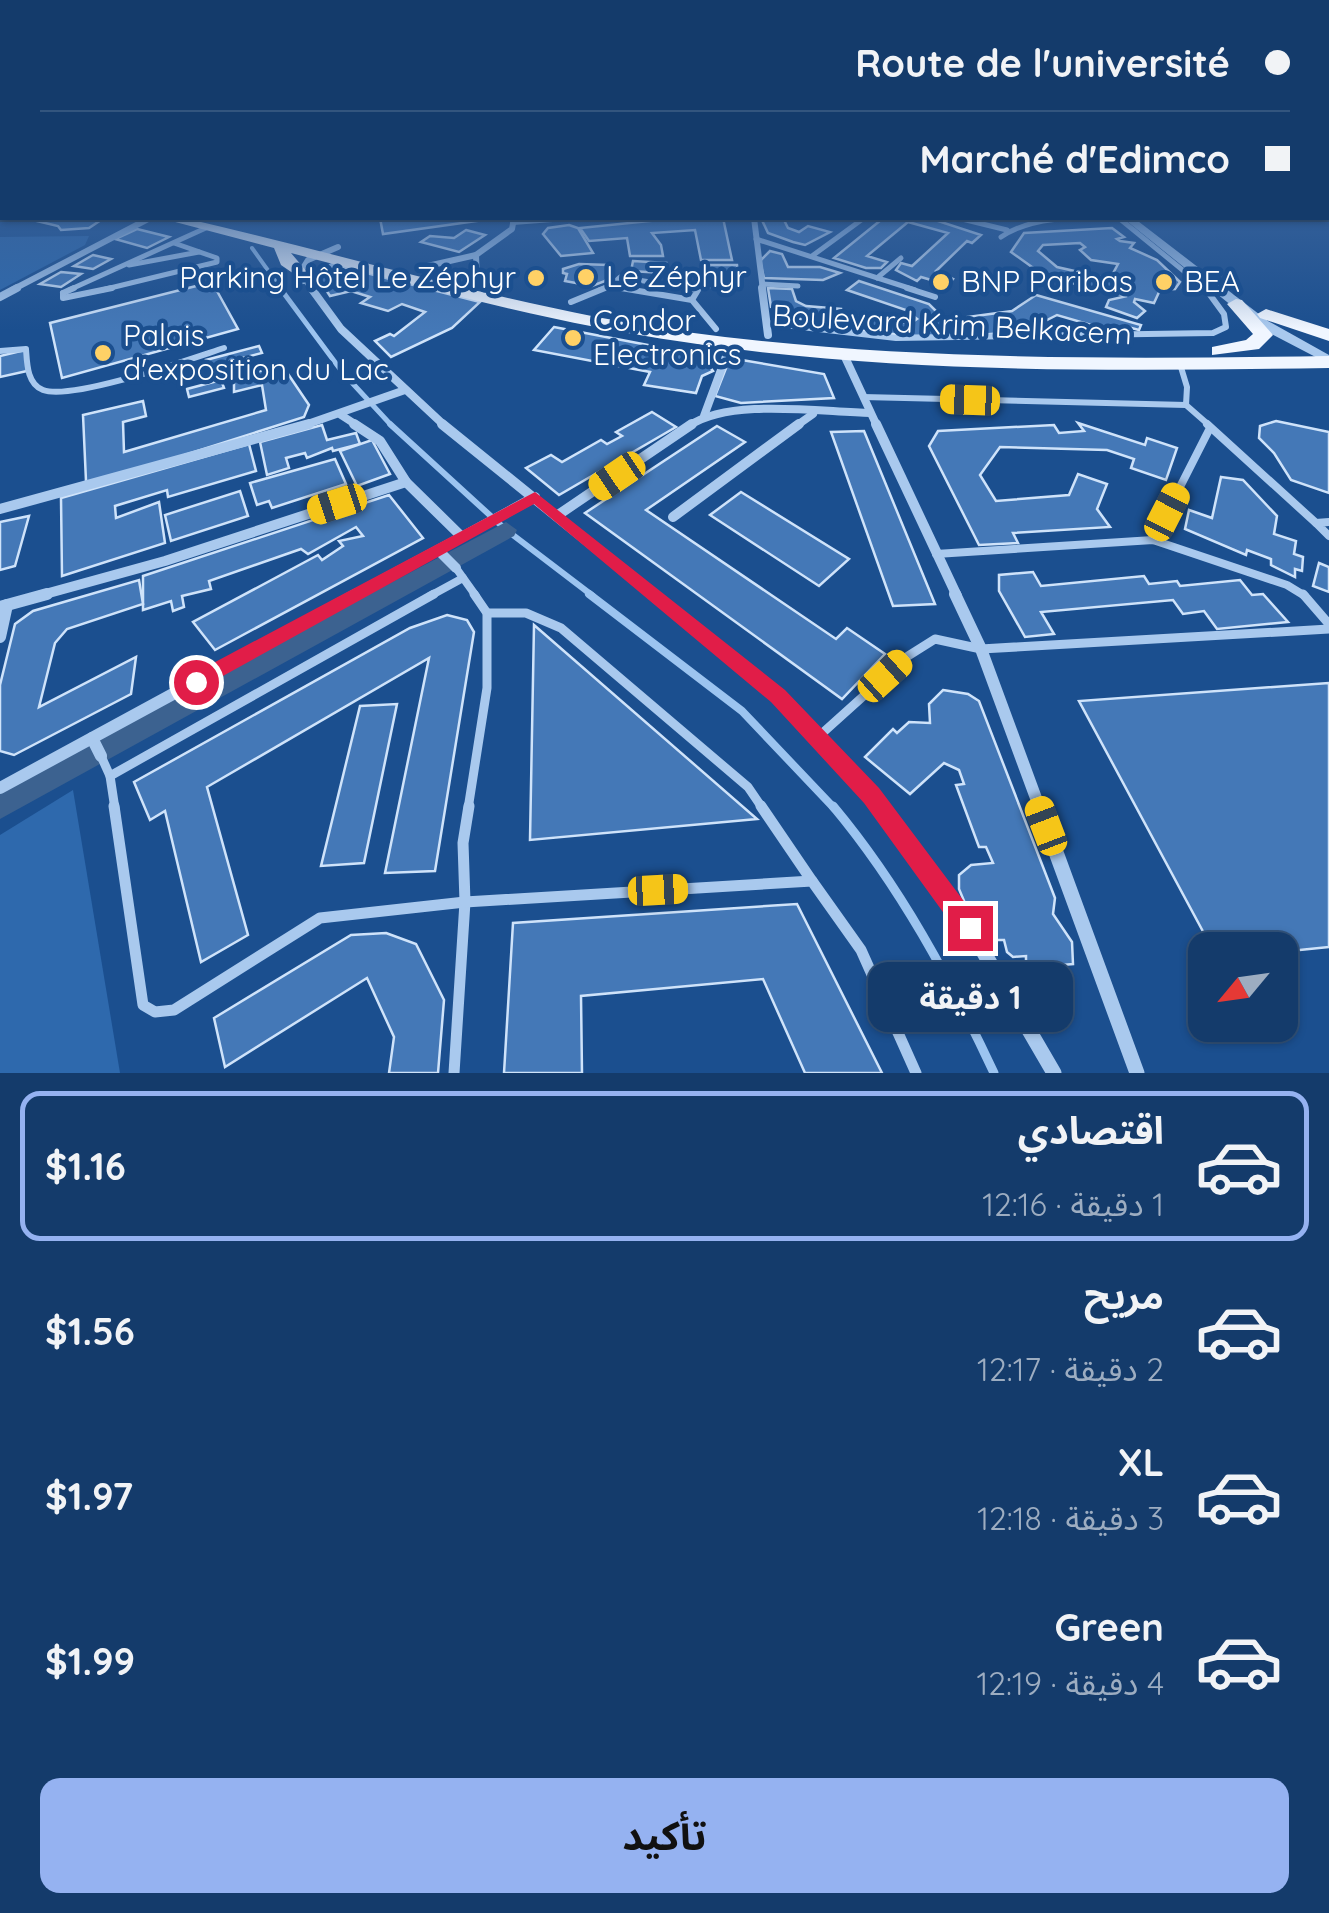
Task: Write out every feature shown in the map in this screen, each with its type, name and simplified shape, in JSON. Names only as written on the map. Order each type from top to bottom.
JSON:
[{"type":"main road","name":"Boulevard Krim Belkacem","points":[[237,230],[280,244],[424,268],[571,302],[716,329],[768,329],[966,350],[1325,350]]},
{"type":"main road","name":"Boulevard Krim Belkacem","points":[[243,230],[531,306],[731,343],[844,355],[1061,366],[1180,363],[1325,350]]},
{"type":"main road","points":[[280,244],[288,262],[302,277]]},
{"type":"main road","points":[[1219,351],[1252,345],[1264,335],[1236,304]]},
{"type":"main road","points":[[1266,314],[1325,350]]},
{"type":"street","points":[[0,297],[127,230]]},
{"type":"street","points":[[424,268],[476,256],[511,230]]},
{"type":"street","points":[[755,230],[768,329]]},
{"type":"street","points":[[1141,230],[1236,304],[1325,350]]},
{"type":"street","points":[[1158,230],[1266,314]]},
{"type":"street","points":[[302,277],[334,254]]},
{"type":"street","points":[[302,277],[308,260],[334,254]]},
{"type":"street","points":[[476,256],[477,282]]},
{"type":"street","points":[[302,277],[341,329],[400,392],[558,515],[778,696],[818,737],[871,796],[970,928],[1054,1073]]},
{"type":"street","points":[[704,416],[731,343]]},
{"type":"street","points":[[844,355],[980,649],[1138,1073]]},
{"type":"street","points":[[0,509],[152,470],[346,413],[400,392]]},
{"type":"street","points":[[558,515],[704,416],[729,411],[870,413]]},
{"type":"street","points":[[346,413],[380,441],[406,482],[462,537]]},
{"type":"street","points":[[672,517],[813,413]]},
{"type":"street","points":[[0,637],[4,606],[165,561],[406,482]]},
{"type":"street","points":[[0,788],[535,497]]},
{"type":"street","points":[[440,552],[459,573]]},
{"type":"street","points":[[92,738],[101,756]]},
{"type":"lane","points":[[174,243],[218,262],[63,298],[63,294],[197,230]]},
{"type":"lane","points":[[812,256],[847,230]]},
{"type":"lane","points":[[1001,237],[1008,230]]},
{"type":"lane","points":[[768,329],[896,338],[1213,333],[1226,326],[1224,308],[1212,293],[1140,230]]},
{"type":"lane","points":[[756,240],[935,297]]},
{"type":"lane","points":[[115,268],[200,252]]},
{"type":"lane","points":[[876,278],[901,258]]},
{"type":"lane","points":[[614,283],[694,297],[716,329]]},
{"type":"lane","points":[[571,302],[614,283],[698,290],[694,297]]},
{"type":"lane","points":[[762,284],[798,286]]},
{"type":"lane","points":[[0,352],[26,349],[28,374],[40,389],[53,392],[82,389],[224,348]]},
{"type":"lane","points":[[1180,363],[1187,387],[1186,406]]},
{"type":"lane","points":[[863,397],[1186,406],[1329,536]]},
{"type":"lane","points":[[1152,540],[1210,428]]},
{"type":"lane","points":[[1316,522],[1329,522]]},
{"type":"lane","points":[[936,554],[1152,540],[1286,584],[1304,594],[1329,626]]},
{"type":"lane","points":[[110,776],[459,573],[487,613],[487,688],[463,843],[464,902],[454,1073]]},
{"type":"lane","points":[[487,613],[526,613],[561,628],[748,786],[861,950],[916,1073]]},
{"type":"lane","points":[[818,737],[908,656],[935,639],[980,649],[1329,626]]},
{"type":"lane","points":[[101,756],[110,776],[143,1005],[155,1012],[174,1010],[320,918],[464,902],[812,882]]},
{"type":"shaded area","points":[[89,236],[85,245],[0,290],[0,237]]},
{"type":"shaded area","points":[[73,790],[120,1073],[0,1073],[0,835]]},
{"type":"building","points":[[135,230],[169,237],[147,248],[115,239]]},
{"type":"building","points":[[466,230],[485,235],[459,252],[421,242],[430,236],[454,238]]},
{"type":"building","points":[[546,230],[579,230],[593,253],[561,256],[543,234]]},
{"type":"building","points":[[581,230],[694,230],[652,233],[663,256],[630,256],[627,238],[589,241]]},
{"type":"building","points":[[695,230],[726,230],[732,260],[701,260]]},
{"type":"building","points":[[767,230],[830,232],[805,245]]},
{"type":"building","points":[[869,230],[898,230],[867,256],[887,262],[881,268],[866,268],[834,258]]},
{"type":"building","points":[[937,230],[966,230],[981,235],[972,243],[967,241],[936,271],[953,279],[948,285],[921,277],[917,281],[896,270],[901,263],[912,266],[948,233]]},
{"type":"building","points":[[1115,230],[1124,237],[1117,239],[1134,243],[1130,248],[1157,260],[1180,282],[1175,289],[1160,290],[1154,303],[1135,299],[1145,311],[1137,318],[1106,307],[1109,300],[1127,296],[1046,277],[1011,252],[1024,233]],"holes":[[[1080,243],[1085,247],[1080,250],[1091,260],[1118,264],[1110,279],[1057,267],[1038,251],[1043,245]]]},
{"type":"building","points":[[770,251],[782,254],[788,267],[820,267],[840,273],[823,280],[764,278],[760,261]]},
{"type":"building","points":[[93,255],[111,259],[93,269],[74,266]]},
{"type":"building","points":[[633,261],[666,263],[663,273],[631,271]]},
{"type":"building","name":"Le Zéphyr","points":[[579,264],[609,265],[610,273],[605,281],[592,286],[565,281],[567,274],[563,269]]},
{"type":"building","points":[[710,265],[737,265],[739,285],[711,287]]},
{"type":"building","points":[[343,267],[480,302],[452,328],[391,357],[375,341],[394,336],[425,312],[402,304],[388,311],[361,303],[370,297],[351,291],[330,296],[317,276]]},
{"type":"building","points":[[61,272],[81,274],[61,287],[40,284]]},
{"type":"building","points":[[859,281],[929,304],[941,316],[949,336],[837,328],[838,324],[794,318],[771,307],[768,288],[792,289],[796,301],[806,306],[841,309],[841,315],[911,323],[917,319],[906,310],[847,290]]},
{"type":"building","name":"Palais d'exposition du Lac","points":[[212,282],[238,329],[62,378],[50,323]]},
{"type":"building","points":[[1036,295],[1141,325],[1139,330],[1124,326],[1123,331],[1099,331],[1095,326],[1057,315],[1037,325],[1015,329],[1017,332],[978,335],[968,317],[1012,311]]},
{"type":"building","points":[[554,327],[700,355],[699,359],[713,371],[702,376],[696,393],[644,385],[650,372],[534,350]]},
{"type":"building","points":[[259,346],[262,353],[208,367],[206,360]]},
{"type":"building","points":[[25,350],[27,371],[0,377],[0,356]]},
{"type":"building","points":[[730,358],[824,374],[834,398],[741,403],[715,396]]},
{"type":"building","points":[[282,365],[309,405],[304,417],[100,482],[86,481],[83,415],[143,401],[146,416],[123,422],[124,452],[266,410],[262,385],[234,392],[234,378]]},
{"type":"building","points":[[221,380],[224,388],[189,397],[187,389]]},
{"type":"building","points":[[652,412],[676,427],[559,495],[526,468],[551,455],[562,462],[601,440],[607,444],[622,436],[616,432]]},
{"type":"building","points":[[1276,421],[1329,432],[1329,493],[1291,480],[1259,438],[1260,426]]},
{"type":"building","points":[[1078,423],[1145,445],[1147,438],[1177,448],[1166,480],[1131,468],[1134,459],[1107,450],[1000,447],[980,475],[996,501],[1069,495],[1078,474],[1107,484],[1097,509],[1110,527],[1013,533],[1018,543],[979,545],[929,446],[938,431],[1054,425],[1059,433],[1084,431]]},
{"type":"building","points":[[322,425],[327,440],[356,433],[360,444],[333,451],[332,448],[307,458],[305,453],[286,458],[289,468],[267,475],[260,442]]},
{"type":"building","points":[[717,426],[745,442],[646,510],[836,639],[847,628],[885,654],[842,699],[585,513]]},
{"type":"building","points":[[864,431],[935,604],[893,606],[831,432]]},
{"type":"building","points":[[372,440],[390,474],[357,486],[340,451]]},
{"type":"building","points":[[249,444],[256,471],[168,497],[167,490],[115,506],[116,518],[159,502],[165,543],[62,576],[61,498]]},
{"type":"building","points":[[335,459],[346,484],[272,508],[269,501],[257,505],[250,483]]},
{"type":"building","points":[[1221,477],[1243,480],[1277,516],[1274,534],[1296,541],[1294,554],[1303,557],[1302,571],[1295,569],[1295,577],[1271,565],[1271,559],[1247,550],[1246,555],[1185,529],[1189,510],[1212,518]]},
{"type":"building","points":[[240,491],[248,516],[171,541],[165,515]]},
{"type":"building","points":[[741,492],[849,559],[819,586],[710,515]]},
{"type":"building","points":[[389,495],[423,538],[215,650],[193,622],[318,555],[322,560],[343,546],[339,541],[363,536],[356,527],[308,554],[301,549],[209,581],[211,589],[182,596],[184,607],[173,611],[171,601],[143,610],[143,576]]},
{"type":"building","points":[[29,516],[15,566],[0,570],[0,522]]},
{"type":"building","points":[[1319,563],[1329,567],[1329,592],[1313,586]]},
{"type":"building","points":[[1033,572],[1041,586],[1144,576],[1149,584],[1177,581],[1180,586],[1240,580],[1252,595],[1263,594],[1288,622],[1217,629],[1204,611],[1183,614],[1173,600],[1041,612],[1054,634],[1025,637],[999,591],[999,575]]},
{"type":"building","points":[[139,580],[143,604],[67,629],[55,643],[39,707],[136,657],[131,694],[14,755],[0,751],[0,685],[15,624],[33,611]]},
{"type":"building","points":[[447,615],[467,620],[474,632],[435,871],[385,873],[429,658],[207,787],[248,935],[201,962],[165,811],[150,820],[134,782],[410,628]]},
{"type":"building","points":[[534,625],[757,819],[530,840]]},
{"type":"building","points":[[1329,683],[1329,947],[1298,950],[1298,932],[1203,932],[1079,701]]},
{"type":"building","points":[[943,690],[968,694],[979,701],[1055,898],[1053,914],[1072,942],[1073,964],[1061,965],[1065,973],[1043,976],[1032,962],[1026,967],[1026,956],[1013,957],[1004,940],[996,940],[994,931],[979,927],[976,915],[967,908],[959,889],[959,875],[971,865],[993,863],[986,847],[979,847],[956,785],[964,784],[959,770],[944,763],[910,794],[865,757],[893,729],[897,733],[909,722],[930,723],[929,704]]},
{"type":"building","points":[[397,704],[364,863],[321,866],[360,706]]},
{"type":"building","points":[[797,904],[882,1073],[805,1073],[763,979],[581,996],[582,1073],[504,1073],[513,923]]},
{"type":"building","points":[[386,933],[416,944],[444,1000],[438,1073],[389,1073],[394,1037],[367,978],[225,1067],[214,1018],[351,935]]},
{"type":"waterway","points":[[252,248],[282,290]]},
{"type":"waterway","points":[[280,288],[343,373],[391,425]]},
{"type":"waterway","points":[[391,425],[505,529],[593,596]]},
{"type":"waterway","points":[[0,805],[506,530]]},
{"type":"waterway","points":[[589,594],[742,711],[835,809]]},
{"type":"waterway","points":[[833,806],[880,868],[922,934],[994,1073]]},
{"type":"place","name":"Le Zéphyr","points":[[586,277]]},
{"type":"place","name":"Parking Hôtel Le Zéphyr","points":[[536,278]]},
{"type":"place","name":"BNP Paribas","points":[[941,282]]},
{"type":"place","name":"BEA","points":[[1164,282]]},
{"type":"place","name":"Condor Electronics","points":[[573,338]]},
{"type":"place","name":"Palais d'exposition du Lac","points":[[103,353]]},
{"type":"route","points":[[196,682],[535,497],[778,696],[871,796],[970,928]]}]
